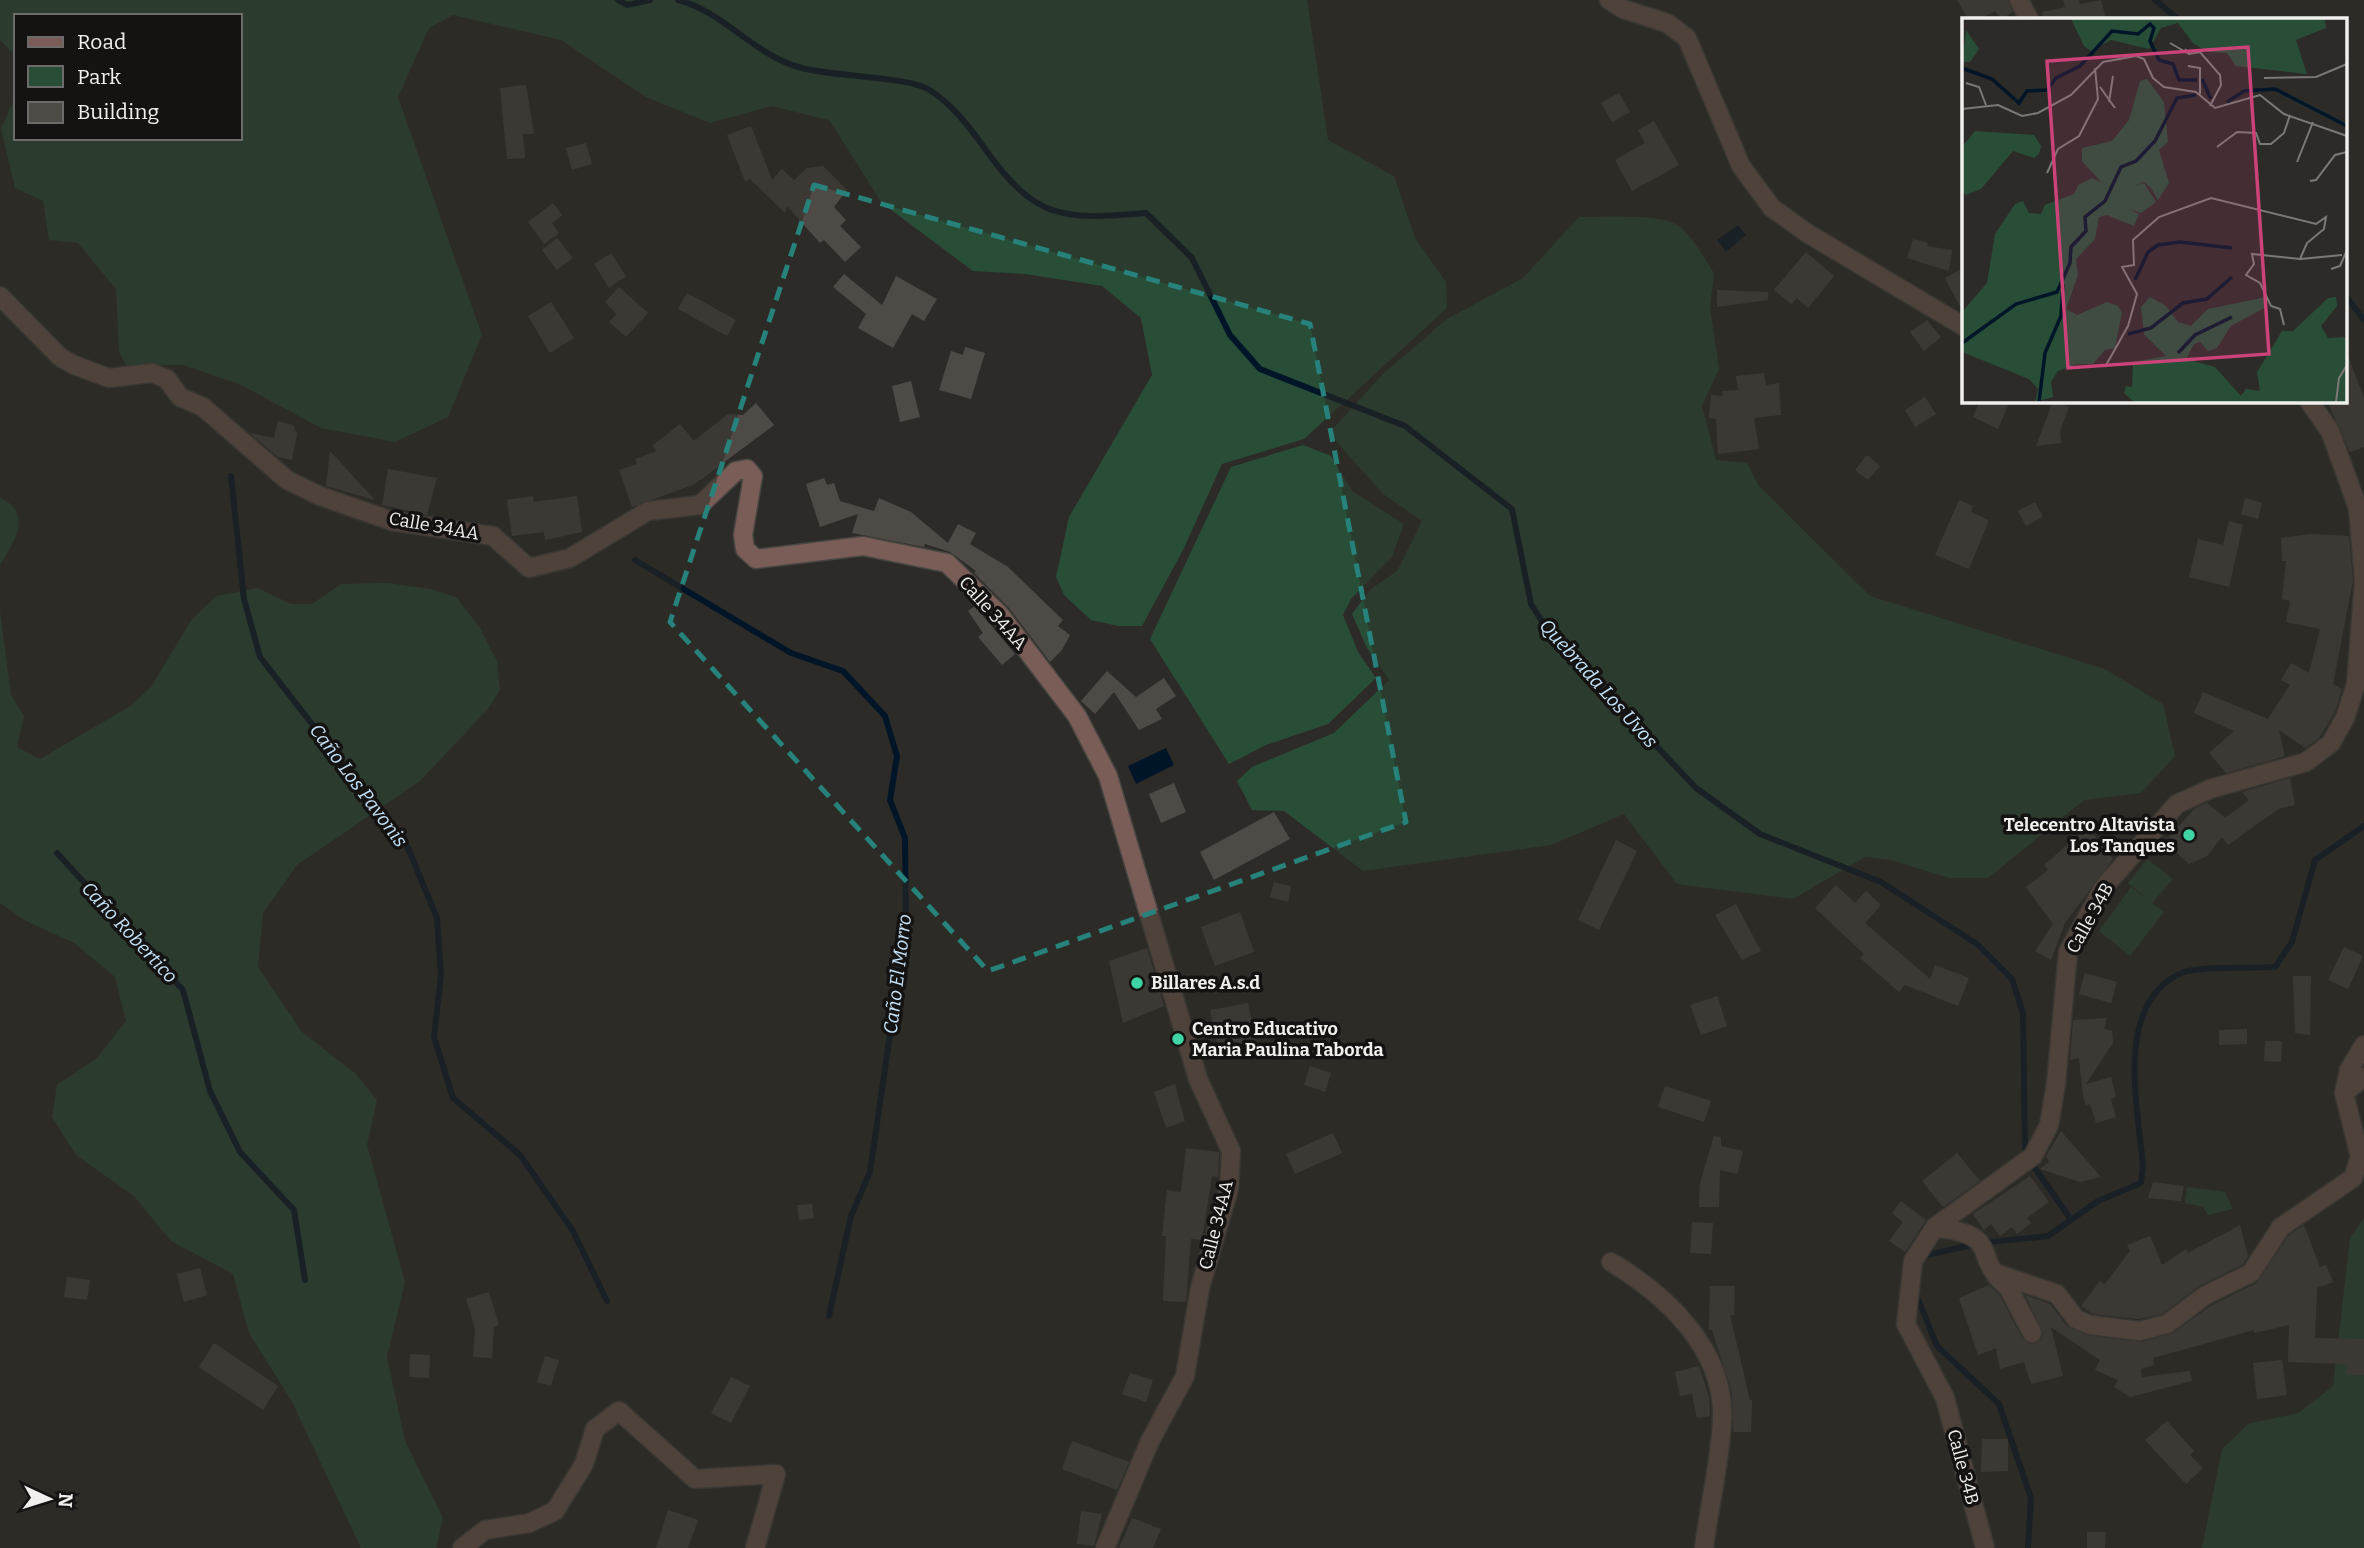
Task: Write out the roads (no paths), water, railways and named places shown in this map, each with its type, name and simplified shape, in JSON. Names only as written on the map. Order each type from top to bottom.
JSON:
[{"type":"street","points":[[1609,0],[1623,9],[1667,23],[1687,38],[1741,166],[1772,208],[1807,233],[1962,325]]},
{"type":"street","points":[[2019,0],[2028,18]]},
{"type":"street","name":"Calle 34AA","points":[[0,296],[60,357],[74,365],[109,379],[152,373],[167,379],[180,397],[203,407],[287,480],[320,496],[392,521],[493,536],[529,568],[570,558],[648,511],[700,505],[736,471],[747,469],[753,476],[743,535],[745,549],[756,559],[863,546],[947,563],[1000,615],[1077,716],[1108,776],[1198,1079],[1231,1151],[1230,1189],[1200,1288],[1185,1376],[1150,1441],[1105,1548]]},
{"type":"street","name":"Calle 34B","points":[[1985,1548],[1945,1398],[1906,1324],[1913,1261],[1935,1227],[2030,1159],[2051,1115],[2068,952],[2103,888],[2177,804],[2210,789],[2306,762],[2330,743],[2345,718],[2356,684],[2364,581],[2358,508],[2330,431],[2310,402]]},
{"type":"street","points":[[1995,1273],[2057,1294],[2076,1319],[2090,1325],[2140,1331],[2167,1324],[2206,1295],[2251,1273],[2281,1227],[2353,1178],[2360,1157],[2344,1093],[2349,1070],[2364,1045]]},
{"type":"street","points":[[2344,1093],[2364,1077]]},
{"type":"street","points":[[1935,1227],[1962,1232],[1980,1242],[1988,1266],[2009,1289],[2032,1333]]},
{"type":"street","points":[[1611,1262],[1645,1283],[1669,1303],[1712,1365],[1717,1379],[1722,1421],[1704,1548]]},
{"type":"street","points":[[462,1548],[485,1530],[529,1523],[555,1511],[584,1464],[596,1429],[619,1411],[695,1479],[776,1474],[755,1548]]},
{"type":"water","points":[[1738,225],[1746,235],[1726,252],[1717,240]]},
{"type":"water","points":[[1166,748],[1174,765],[1136,784],[1128,766]]},
{"type":"waterway","points":[[618,0],[627,5],[650,0]]},
{"type":"waterway","name":"Quebrada Los Uvos","points":[[678,0],[710,14],[785,62],[815,71],[904,82],[928,89],[958,115],[1018,189],[1035,202],[1052,210],[1092,216],[1146,213],[1192,258],[1230,335],[1260,369],[1405,426],[1512,509],[1531,604],[1550,634],[1696,788],[1760,834],[1881,882],[1977,944],[2012,979],[2023,1013],[2025,1148],[2032,1164],[2070,1218]]},
{"type":"waterway","points":[[2155,0],[2177,18]]},
{"type":"waterway","points":[[2346,296],[2364,320]]},
{"type":"waterway","name":"Caño Los Pavonis","points":[[231,476],[244,599],[260,657],[408,848],[437,918],[441,975],[434,1037],[453,1098],[520,1155],[573,1231],[607,1301]]},
{"type":"waterway","name":"Caño El Morro","points":[[635,560],[791,653],[843,671],[885,716],[897,756],[890,800],[905,838],[906,924],[870,1172],[851,1216],[829,1316]]},
{"type":"waterway","points":[[1923,1256],[1980,1243],[2048,1236],[2098,1201],[2141,1183],[2143,1166],[2137,1115],[2135,1057],[2139,1030],[2147,1006],[2162,986],[2184,972],[2215,968],[2275,967],[2292,942],[2315,860],[2364,826]]},
{"type":"waterway","name":"Caño Robertico","points":[[57,853],[183,990],[210,1091],[240,1152],[294,1210],[305,1280]]},
{"type":"waterway","points":[[1916,1294],[1937,1346],[1999,1404],[2031,1498],[2028,1548]]},
{"type":"place","name":"Telecentro Altavista Los Tanques","points":[[2189,835]]},
{"type":"place","name":"Billares A.s.d","points":[[1137,983]]},
{"type":"place","name":"Centro Educativo Maria Paulina Taborda","points":[[1178,1039]]}]
